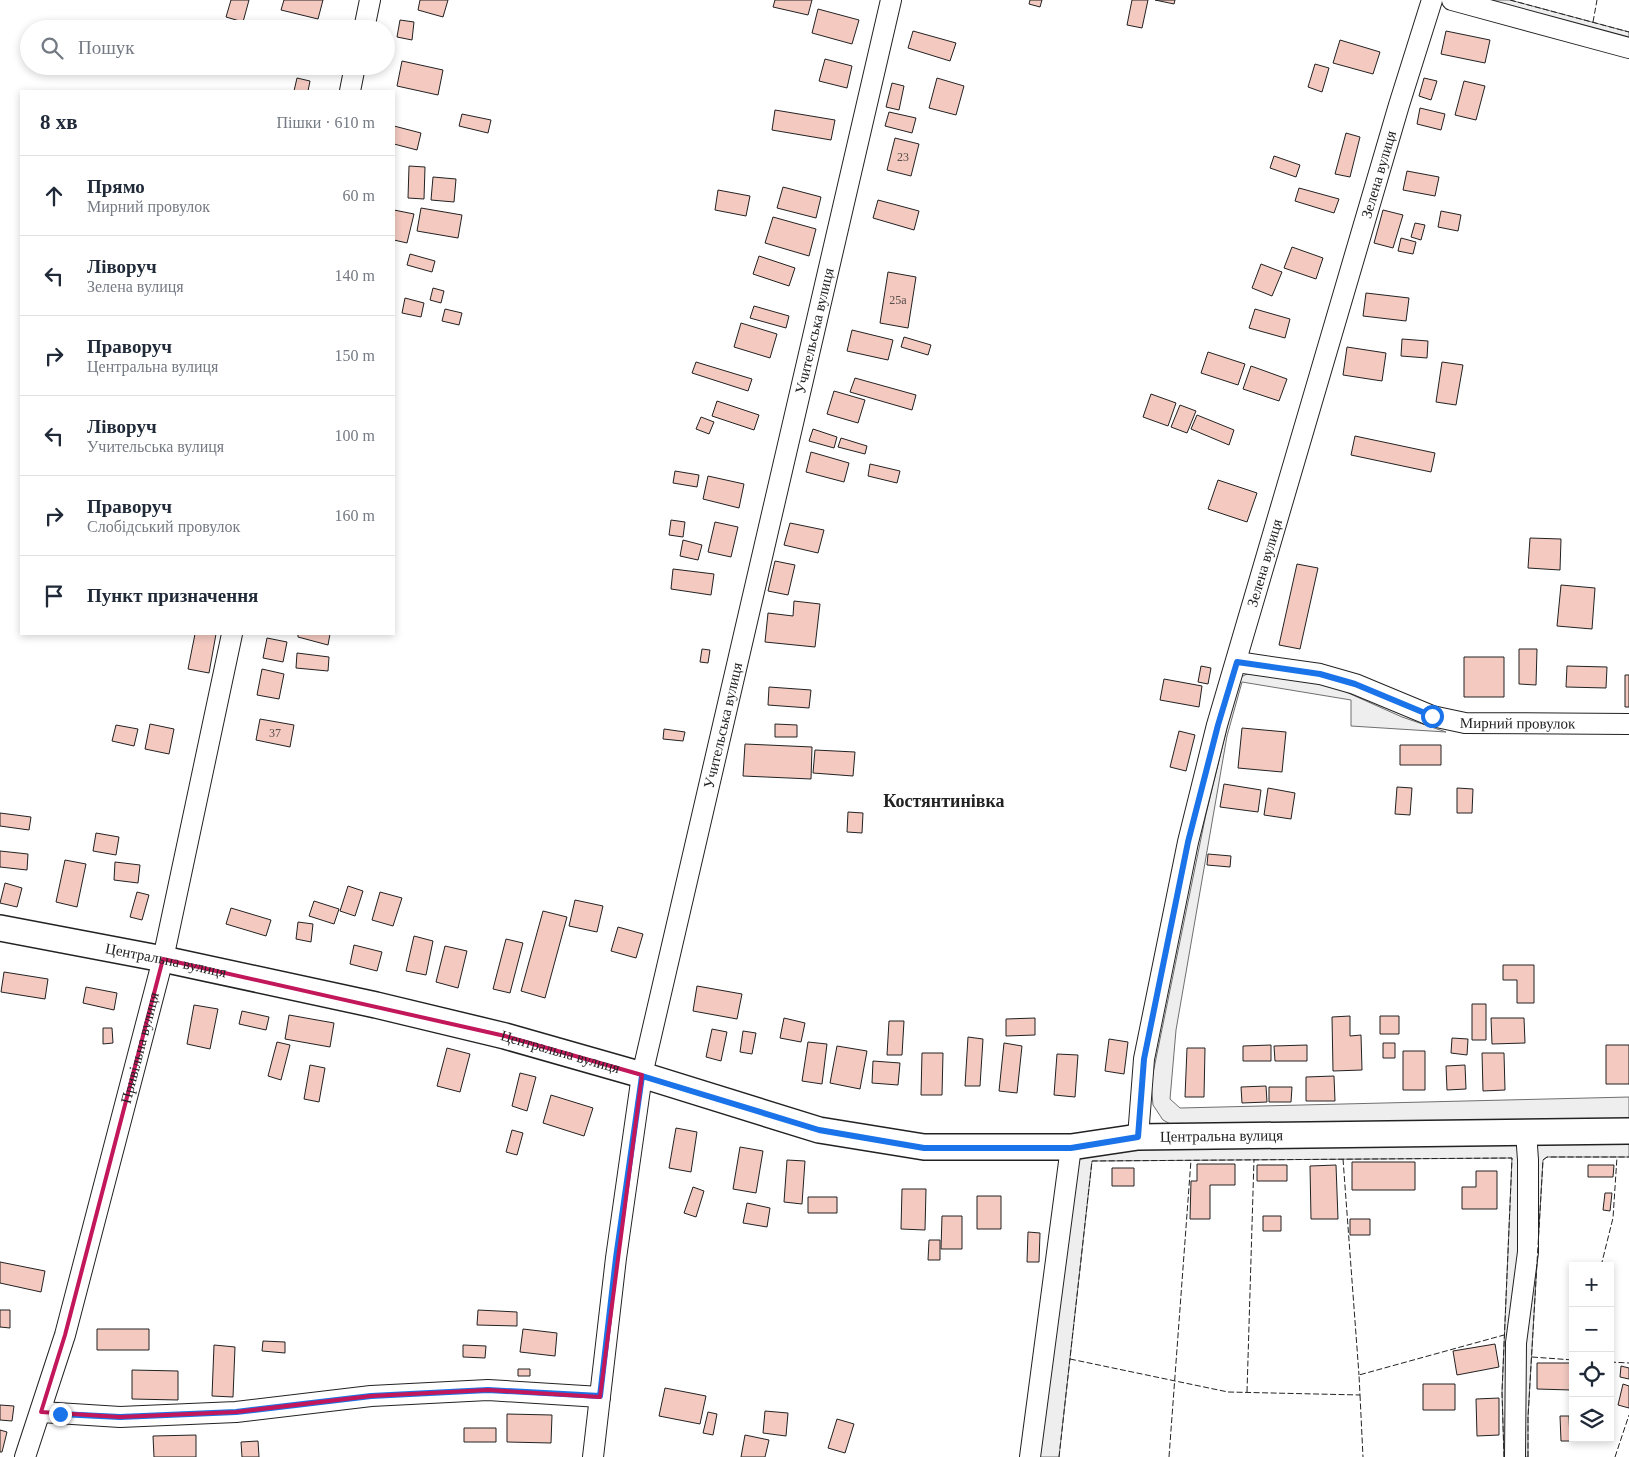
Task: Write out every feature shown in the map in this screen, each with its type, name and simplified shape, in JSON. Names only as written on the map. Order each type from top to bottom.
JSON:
[{"type":"street","points":[[366,20],[370,0]]},
{"type":"street","name":"Учительська вулиця","points":[[593,1457],[616,1258],[642,1076],[891,0]]},
{"type":"street","name":"Зелена вулиця","points":[[1138,1137],[1144,1059],[1188,842],[1218,725],[1398,105],[1432,0]]},
{"type":"street","points":[[1452,0],[1629,48]]},
{"type":"street","points":[[350,90],[353,75]]},
{"type":"street","name":"Привільна вулиця","points":[[25,1457],[65,1335],[163,959],[232,635]]},
{"type":"street","name":"Мирний провулок","points":[[1237,662],[1320,674],[1355,684],[1432,716],[1464,723],[1629,724]]},
{"type":"street","name":"Центральна вулиця","points":[[0,928],[163,959],[376,1005],[496,1034],[829,1132],[924,1148],[1071,1148],[1138,1137],[1629,1131]]},
{"type":"street","points":[[1515,1457],[1516,1343],[1528,1252],[1528,1160],[1526,1132]]},
{"type":"street","points":[[1030,1457],[1071,1148]]},
{"type":"street","points":[[41,1412],[120,1417],[226,1412],[371,1396],[488,1390],[600,1396]]},
{"type":"highlighted area","points":[[163,959],[505,1036],[642,1075],[600,1397],[488,1390],[371,1396],[236,1412],[120,1417],[41,1412],[65,1335]]},
{"type":"shaded area","points":[[1477,0],[1510,0],[1629,32],[1629,39]]},
{"type":"shaded area","points":[[1253,671],[1328,684],[1402,717],[1446,732],[1351,726],[1351,700],[1242,682],[1227,736],[1176,1030],[1170,1099],[1180,1108],[1629,1097],[1629,1121],[1176,1127],[1163,1120],[1153,1105],[1151,1083],[1206,814],[1239,678]]},
{"type":"shaded area","points":[[1629,1139],[1629,1157],[1547,1157],[1543,1160],[1528,1417],[1528,1457],[1520,1457],[1534,1141]]},
{"type":"shaded area","points":[[1521,1141],[1513,1457],[1504,1457],[1502,1392],[1512,1158],[1092,1161],[1059,1457],[1034,1457],[1077,1161],[1087,1151],[1188,1146]]},
{"type":"building","points":[[231,0],[249,0],[244,20],[226,17]]},
{"type":"building","points":[[284,0],[323,0],[318,19],[281,10]]},
{"type":"building","points":[[420,0],[448,0],[443,17],[418,10]]},
{"type":"building","points":[[775,0],[812,0],[808,15],[773,7]]},
{"type":"building","points":[[1030,0],[1042,0],[1040,7],[1029,4]]},
{"type":"building","points":[[1132,0],[1148,0],[1142,28],[1127,25]]},
{"type":"building","points":[[1155,0],[1175,0],[1174,4]]},
{"type":"building","points":[[818,9],[859,20],[852,44],[812,33]]},
{"type":"building","points":[[400,20],[414,22],[412,40],[397,37]]},
{"type":"building","points":[[913,31],[956,43],[950,61],[908,48]]},
{"type":"building","points":[[1446,31],[1490,40],[1485,63],[1441,54]]},
{"type":"building","points":[[1340,40],[1380,52],[1373,74],[1333,63]]},
{"type":"building","points":[[825,59],[852,66],[847,88],[819,81]]},
{"type":"building","points":[[402,61],[443,70],[438,95],[397,86]]},
{"type":"building","points":[[1315,64],[1329,68],[1322,92],[1308,87]]},
{"type":"building","points":[[297,78],[310,81],[308,90],[294,90]]},
{"type":"building","points":[[937,78],[964,86],[956,115],[929,108]]},
{"type":"building","points":[[1424,78],[1437,81],[1431,100],[1419,96]]},
{"type":"building","points":[[1464,81],[1485,86],[1476,120],[1455,115]]},
{"type":"building","points":[[892,83],[904,86],[899,110],[886,107]]},
{"type":"building","points":[[1420,108],[1445,114],[1441,130],[1417,124]]},
{"type":"building","points":[[775,110],[835,120],[831,140],[772,130]]},
{"type":"building","points":[[889,112],[916,118],[912,133],[885,126]]},
{"type":"building","points":[[462,114],[491,120],[488,133],[459,126]]},
{"type":"building","points":[[395,126],[421,133],[417,150],[395,144]]},
{"type":"building","points":[[1346,133],[1360,137],[1350,177],[1335,174]]},
{"type":"building","points":[[895,138],[919,144],[911,176],[887,170]]},
{"type":"building","points":[[1274,156],[1300,165],[1296,177],[1270,168]]},
{"type":"building","points":[[409,166],[425,167],[424,199],[408,198]]},
{"type":"building","points":[[1407,171],[1439,177],[1435,196],[1403,190]]},
{"type":"building","points":[[433,177],[456,179],[454,202],[431,200]]},
{"type":"building","points":[[783,187],[821,197],[816,218],[777,208]]},
{"type":"building","points":[[1299,188],[1339,199],[1334,213],[1295,201]]},
{"type":"building","points":[[718,190],[750,196],[746,216],[715,210]]},
{"type":"building","points":[[878,200],[919,211],[914,230],[873,218]]},
{"type":"building","points":[[421,208],[462,215],[458,238],[417,231]]},
{"type":"building","points":[[395,210],[414,214],[407,243],[395,240]]},
{"type":"building","points":[[1383,210],[1403,215],[1393,248],[1374,243]]},
{"type":"building","points":[[1441,211],[1461,215],[1458,231],[1438,227]]},
{"type":"building","points":[[773,217],[816,229],[809,256],[765,243]]},
{"type":"building","points":[[1415,223],[1425,225],[1421,240],[1411,237]]},
{"type":"building","points":[[1401,238],[1416,242],[1413,254],[1398,251]]},
{"type":"building","points":[[1292,247],[1323,258],[1316,279],[1284,268]]},
{"type":"building","points":[[410,254],[435,261],[432,272],[407,265]]},
{"type":"building","points":[[759,256],[795,268],[789,286],[753,274]]},
{"type":"building","points":[[1261,264],[1282,272],[1272,296],[1252,288]]},
{"type":"building","points":[[888,272],[916,277],[908,328],[880,323]]},
{"type":"building","points":[[433,288],[444,291],[441,303],[430,300]]},
{"type":"building","points":[[1366,293],[1409,298],[1406,321],[1363,316]]},
{"type":"building","points":[[405,298],[424,303],[421,317],[402,313]]},
{"type":"building","points":[[754,306],[789,316],[786,328],[750,318]]},
{"type":"building","points":[[445,309],[462,313],[459,325],[442,321]]},
{"type":"building","points":[[1255,309],[1290,319],[1285,338],[1249,328]]},
{"type":"building","points":[[741,323],[777,334],[770,358],[734,347]]},
{"type":"building","points":[[852,330],[893,340],[888,360],[847,351]]},
{"type":"building","points":[[904,337],[931,345],[928,355],[901,347]]},
{"type":"building","points":[[1402,339],[1428,341],[1427,358],[1401,356]]},
{"type":"building","points":[[1347,347],[1386,353],[1382,381],[1343,375]]},
{"type":"building","points":[[1208,352],[1245,364],[1238,385],[1201,373]]},
{"type":"building","points":[[696,362],[752,379],[748,391],[692,373]]},
{"type":"building","points":[[1442,362],[1463,365],[1456,405],[1436,402]]},
{"type":"building","points":[[1251,366],[1287,379],[1279,401],[1243,389]]},
{"type":"building","points":[[855,378],[916,395],[912,410],[850,392]]},
{"type":"building","points":[[834,391],[865,400],[858,423],[827,414]]},
{"type":"building","points":[[1151,394],[1176,403],[1168,426],[1143,417]]},
{"type":"building","points":[[717,401],[759,415],[754,430],[712,416]]},
{"type":"building","points":[[1180,405],[1196,411],[1187,433],[1171,427]]},
{"type":"building","points":[[1197,415],[1234,430],[1229,445],[1191,429]]},
{"type":"building","points":[[701,417],[714,422],[709,434],[696,429]]},
{"type":"building","points":[[813,429],[837,437],[834,448],[809,441]]},
{"type":"building","points":[[1355,436],[1435,453],[1431,472],[1351,455]]},
{"type":"building","points":[[841,438],[867,446],[865,454],[838,447]]},
{"type":"building","points":[[811,452],[849,463],[844,482],[806,472]]},
{"type":"building","points":[[870,464],[900,471],[897,483],[868,476]]},
{"type":"building","points":[[675,471],[699,475],[697,487],[673,483]]},
{"type":"building","points":[[708,476],[744,484],[739,508],[703,499]]},
{"type":"building","points":[[1218,480],[1257,493],[1247,522],[1208,509]]},
{"type":"building","points":[[671,520],[685,522],[683,537],[669,535]]},
{"type":"building","points":[[715,522],[738,527],[731,557],[708,552]]},
{"type":"building","points":[[790,523],[824,530],[818,553],[784,545]]},
{"type":"building","points":[[1530,538],[1561,539],[1560,570],[1528,568]]},
{"type":"building","points":[[683,540],[702,545],[698,560],[680,556]]},
{"type":"building","points":[[775,561],[795,565],[788,595],[768,591]]},
{"type":"building","points":[[1297,564],[1318,568],[1300,649],[1279,645]]},
{"type":"building","points":[[673,569],[714,574],[711,595],[671,589]]},
{"type":"building","points":[[1561,585],[1595,588],[1592,629],[1557,626]]},
{"type":"building","points":[[794,601],[820,604],[815,647],[765,642],[768,613],[793,616]]},
{"type":"building","points":[[195,635],[216,635],[209,673],[188,669]]},
{"type":"building","points":[[298,635],[330,635],[328,645],[298,637]]},
{"type":"building","points":[[267,638],[287,642],[283,662],[263,658]]},
{"type":"building","points":[[702,649],[710,650],[708,663],[700,662]]},
{"type":"building","points":[[1519,649],[1537,649],[1536,685],[1519,684]]},
{"type":"building","points":[[297,653],[329,657],[328,671],[296,668]]},
{"type":"building","points":[[1464,657],[1504,657],[1504,697],[1464,697]]},
{"type":"building","points":[[1201,666],[1211,668],[1208,684],[1198,682]]},
{"type":"building","points":[[1567,666],[1607,667],[1606,688],[1566,687]]},
{"type":"building","points":[[262,669],[284,674],[279,699],[257,695]]},
{"type":"building","points":[[1625,675],[1629,675],[1629,707],[1625,707]]},
{"type":"building","points":[[1164,679],[1202,686],[1199,707],[1160,700]]},
{"type":"building","points":[[769,687],[811,690],[809,708],[768,705]]},
{"type":"building","points":[[260,719],[294,725],[290,747],[256,740]]},
{"type":"building","points":[[150,724],[174,729],[169,754],[145,749]]},
{"type":"building","points":[[775,724],[797,725],[797,737],[775,737]]},
{"type":"building","points":[[116,725],[138,729],[134,746],[112,741]]},
{"type":"building","points":[[1242,728],[1286,732],[1282,772],[1238,768]]},
{"type":"building","points":[[664,729],[685,732],[683,741],[663,739]]},
{"type":"building","points":[[1179,731],[1195,735],[1186,771],[1170,767]]},
{"type":"building","points":[[745,744],[812,747],[811,779],[743,776]]},
{"type":"building","points":[[1400,745],[1441,745],[1441,765],[1400,765]]},
{"type":"building","points":[[815,750],[855,752],[853,776],[813,773]]},
{"type":"building","points":[[1224,784],[1261,790],[1258,812],[1220,807]]},
{"type":"building","points":[[1397,787],[1412,788],[1410,815],[1395,814]]},
{"type":"building","points":[[1268,788],[1295,793],[1291,819],[1264,815]]},
{"type":"building","points":[[1457,788],[1473,789],[1472,813],[1457,813]]},
{"type":"building","points":[[848,812],[863,813],[862,833],[847,832]]},
{"type":"building","points":[[0,813],[31,817],[29,830],[0,826]]},
{"type":"building","points":[[96,833],[119,837],[116,855],[93,851]]},
{"type":"building","points":[[0,851],[28,854],[27,870],[0,867]]},
{"type":"building","points":[[1208,854],[1231,856],[1230,867],[1207,865]]},
{"type":"building","points":[[65,860],[86,864],[77,907],[56,902]]},
{"type":"building","points":[[115,862],[140,865],[138,883],[114,880]]},
{"type":"building","points":[[5,883],[22,888],[17,907],[0,903]]},
{"type":"building","points":[[348,886],[363,891],[355,916],[340,911]]},
{"type":"building","points":[[137,892],[149,895],[142,920],[130,917]]},
{"type":"building","points":[[380,892],[402,898],[393,926],[372,920]]},
{"type":"building","points":[[575,900],[603,906],[597,932],[569,926]]},
{"type":"building","points":[[314,901],[339,909],[334,924],[309,916]]},
{"type":"building","points":[[231,908],[271,920],[266,936],[226,924]]},
{"type":"building","points":[[543,911],[567,917],[545,998],[521,991]]},
{"type":"building","points":[[298,922],[313,924],[311,942],[296,939]]},
{"type":"building","points":[[618,927],[643,934],[636,958],[611,951]]},
{"type":"building","points":[[414,936],[433,941],[426,975],[406,971]]},
{"type":"building","points":[[506,939],[523,943],[510,993],[493,989]]},
{"type":"building","points":[[354,945],[382,952],[377,971],[350,964]]},
{"type":"building","points":[[445,946],[467,951],[458,988],[436,982]]},
{"type":"building","points":[[1503,965],[1534,965],[1534,1003],[1517,1003],[1517,980],[1503,980]]},
{"type":"building","points":[[4,972],[48,979],[45,999],[1,992]]},
{"type":"building","points":[[697,986],[742,994],[737,1019],[693,1011]]},
{"type":"building","points":[[86,987],[117,993],[114,1010],[83,1003]]},
{"type":"building","points":[[1472,1004],[1486,1004],[1486,1040],[1472,1040]]},
{"type":"building","points":[[194,1005],[218,1009],[210,1049],[187,1044]]},
{"type":"building","points":[[242,1011],[269,1017],[266,1030],[239,1024]]},
{"type":"building","points":[[289,1015],[334,1023],[330,1047],[285,1039]]},
{"type":"building","points":[[1350,1016],[1350,1036],[1361,1035],[1362,1070],[1333,1071],[1332,1017]]},
{"type":"building","points":[[1380,1016],[1399,1016],[1399,1034],[1380,1034]]},
{"type":"building","points":[[784,1018],[805,1023],[801,1042],[780,1038]]},
{"type":"building","points":[[1035,1018],[1035,1035],[1006,1036],[1006,1019]]},
{"type":"building","points":[[1491,1018],[1524,1018],[1525,1043],[1492,1044]]},
{"type":"building","points":[[889,1021],[904,1021],[902,1055],[887,1055]]},
{"type":"building","points":[[103,1028],[112,1028],[113,1043],[103,1044]]},
{"type":"building","points":[[712,1029],[727,1032],[721,1061],[706,1057]]},
{"type":"building","points":[[743,1031],[756,1033],[752,1054],[740,1052]]},
{"type":"building","points":[[968,1037],[983,1039],[980,1086],[965,1086]]},
{"type":"building","points":[[1452,1038],[1468,1039],[1467,1055],[1451,1053]]},
{"type":"building","points":[[1109,1039],[1128,1042],[1124,1074],[1105,1071]]},
{"type":"building","points":[[277,1042],[290,1045],[281,1080],[268,1076]]},
{"type":"building","points":[[808,1042],[827,1044],[822,1084],[802,1081]]},
{"type":"building","points":[[1004,1043],[1022,1046],[1017,1093],[999,1091]]},
{"type":"building","points":[[1383,1043],[1395,1043],[1395,1058],[1383,1058]]},
{"type":"building","points":[[1271,1045],[1271,1061],[1243,1061],[1243,1046]]},
{"type":"building","points":[[1307,1045],[1307,1061],[1275,1061],[1274,1046]]},
{"type":"building","points":[[1606,1045],[1629,1045],[1629,1084],[1606,1084]]},
{"type":"building","points":[[837,1046],[867,1051],[860,1089],[830,1083]]},
{"type":"building","points":[[447,1048],[470,1054],[460,1092],[437,1086]]},
{"type":"building","points":[[1187,1048],[1205,1048],[1204,1097],[1185,1097]]},
{"type":"building","points":[[1403,1051],[1425,1051],[1425,1090],[1403,1090]]},
{"type":"building","points":[[922,1053],[943,1053],[942,1095],[921,1095]]},
{"type":"building","points":[[1482,1053],[1504,1053],[1505,1090],[1483,1091]]},
{"type":"building","points":[[1057,1054],[1078,1055],[1075,1097],[1054,1095]]},
{"type":"building","points":[[873,1061],[900,1063],[898,1085],[872,1083]]},
{"type":"building","points":[[310,1065],[325,1068],[319,1102],[304,1099]]},
{"type":"building","points":[[1465,1065],[1466,1089],[1447,1090],[1446,1066]]},
{"type":"building","points":[[520,1073],[536,1077],[527,1111],[512,1106]]},
{"type":"building","points":[[1334,1076],[1335,1101],[1306,1101],[1306,1077]]},
{"type":"building","points":[[1266,1086],[1267,1102],[1242,1103],[1241,1087]]},
{"type":"building","points":[[1269,1087],[1292,1087],[1291,1102],[1269,1102]]},
{"type":"building","points":[[551,1095],[593,1108],[584,1136],[543,1123]]},
{"type":"building","points":[[676,1128],[697,1132],[691,1172],[669,1168]]},
{"type":"building","points":[[512,1130],[523,1133],[517,1155],[506,1152]]},
{"type":"building","points":[[740,1147],[763,1151],[756,1193],[733,1189]]},
{"type":"building","points":[[787,1160],[805,1161],[802,1204],[784,1202]]},
{"type":"building","points":[[1352,1162],[1415,1162],[1415,1190],[1352,1190]]},
{"type":"building","points":[[1197,1164],[1235,1164],[1235,1185],[1210,1185],[1210,1219],[1190,1219],[1191,1181],[1197,1181]]},
{"type":"building","points":[[1257,1165],[1287,1165],[1287,1181],[1257,1181]]},
{"type":"building","points":[[1336,1165],[1338,1219],[1311,1219],[1310,1166]]},
{"type":"building","points":[[1588,1165],[1614,1165],[1613,1177],[1588,1177]]},
{"type":"building","points":[[1112,1168],[1134,1168],[1134,1186],[1112,1186]]},
{"type":"building","points":[[1476,1171],[1497,1171],[1497,1209],[1462,1209],[1462,1187],[1476,1187]]},
{"type":"building","points":[[693,1187],[704,1191],[696,1217],[684,1213]]},
{"type":"building","points":[[902,1189],[926,1189],[925,1230],[901,1229]]},
{"type":"building","points":[[1605,1193],[1612,1193],[1610,1211],[1603,1210]]},
{"type":"building","points":[[977,1196],[1001,1196],[1001,1229],[977,1229]]},
{"type":"building","points":[[808,1197],[837,1197],[837,1213],[808,1213]]},
{"type":"building","points":[[747,1203],[770,1208],[767,1227],[743,1223]]},
{"type":"building","points":[[942,1216],[962,1216],[962,1249],[941,1249]]},
{"type":"building","points":[[1263,1216],[1281,1216],[1281,1231],[1263,1231]]},
{"type":"building","points":[[1350,1219],[1370,1219],[1370,1235],[1350,1235]]},
{"type":"building","points":[[1028,1232],[1040,1233],[1039,1262],[1027,1262]]},
{"type":"building","points":[[929,1240],[940,1240],[940,1260],[928,1260]]},
{"type":"building","points":[[0,1262],[45,1271],[41,1292],[0,1283]]},
{"type":"building","points":[[0,1310],[10,1310],[10,1328],[0,1327]]},
{"type":"building","points":[[478,1310],[517,1312],[517,1326],[477,1325]]},
{"type":"building","points":[[97,1329],[149,1329],[149,1350],[97,1350]]},
{"type":"building","points":[[523,1329],[557,1333],[555,1356],[520,1352]]},
{"type":"building","points":[[263,1341],[285,1342],[285,1353],[262,1351]]},
{"type":"building","points":[[1495,1344],[1499,1367],[1457,1375],[1453,1351]]},
{"type":"building","points":[[214,1345],[235,1347],[233,1397],[212,1396]]},
{"type":"building","points":[[463,1345],[486,1346],[485,1358],[463,1357]]},
{"type":"building","points":[[1537,1363],[1569,1363],[1569,1390],[1537,1389]]},
{"type":"building","points":[[1621,1366],[1629,1368],[1629,1379],[1620,1377]]},
{"type":"building","points":[[518,1369],[530,1369],[530,1376],[518,1376]]},
{"type":"building","points":[[132,1370],[178,1371],[178,1400],[132,1399]]},
{"type":"building","points":[[1423,1384],[1455,1384],[1455,1410],[1423,1410]]},
{"type":"building","points":[[1623,1384],[1629,1386],[1629,1408],[1618,1405]]},
{"type":"building","points":[[665,1388],[706,1396],[700,1424],[659,1416]]},
{"type":"building","points":[[1499,1398],[1499,1435],[1477,1436],[1476,1399]]},
{"type":"building","points":[[0,1405],[14,1406],[12,1421],[0,1420]]},
{"type":"building","points":[[765,1411],[788,1413],[786,1436],[763,1433]]},
{"type":"building","points":[[708,1412],[717,1414],[713,1435],[703,1433]]},
{"type":"building","points":[[507,1414],[552,1415],[551,1443],[507,1442]]},
{"type":"building","points":[[1560,1416],[1569,1416],[1569,1441],[1561,1441]]},
{"type":"building","points":[[837,1419],[854,1424],[845,1453],[828,1448]]},
{"type":"building","points":[[464,1428],[496,1428],[496,1442],[464,1442]]},
{"type":"building","points":[[0,1430],[7,1432],[2,1452],[0,1452]]},
{"type":"building","points":[[196,1435],[196,1457],[154,1457],[153,1436]]},
{"type":"building","points":[[745,1435],[769,1440],[765,1457],[741,1457]]},
{"type":"building","points":[[258,1441],[259,1457],[242,1457],[241,1442]]},
{"type":"fence","points":[[1510,0],[1629,32]]},
{"type":"fence","points":[[1593,22],[1597,0]]},
{"type":"fence","points":[[1528,1457],[1528,1417],[1543,1160],[1547,1157],[1629,1157]]},
{"type":"fence","points":[[1602,1262],[1613,1218],[1617,1157]]},
{"type":"fence","points":[[1059,1457],[1092,1161],[1512,1158],[1502,1392],[1504,1457]]},
{"type":"fence","points":[[1247,1392],[1254,1159]]},
{"type":"fence","points":[[1343,1159],[1359,1375]]},
{"type":"fence","points":[[1169,1457],[1191,1160]]},
{"type":"fence","points":[[1070,1359],[1228,1392],[1360,1395],[1359,1375],[1504,1335]]},
{"type":"fence","points":[[1532,1357],[1569,1360]]},
{"type":"fence","points":[[1614,1362],[1629,1363]]},
{"type":"fence","points":[[1360,1395],[1363,1457]]},
{"type":"fence","points":[[1615,1457],[1629,1415]]},
{"type":"district","name":"Костянтинівка","points":[[944,801]]},
{"type":"route","points":[[60,1414],[120,1417],[236,1412],[371,1396],[488,1390],[600,1396],[616,1258],[642,1076],[819,1130],[924,1148],[1071,1148],[1138,1137],[1144,1059],[1188,842],[1218,725],[1237,662],[1320,674],[1355,684],[1432,716]]}]
